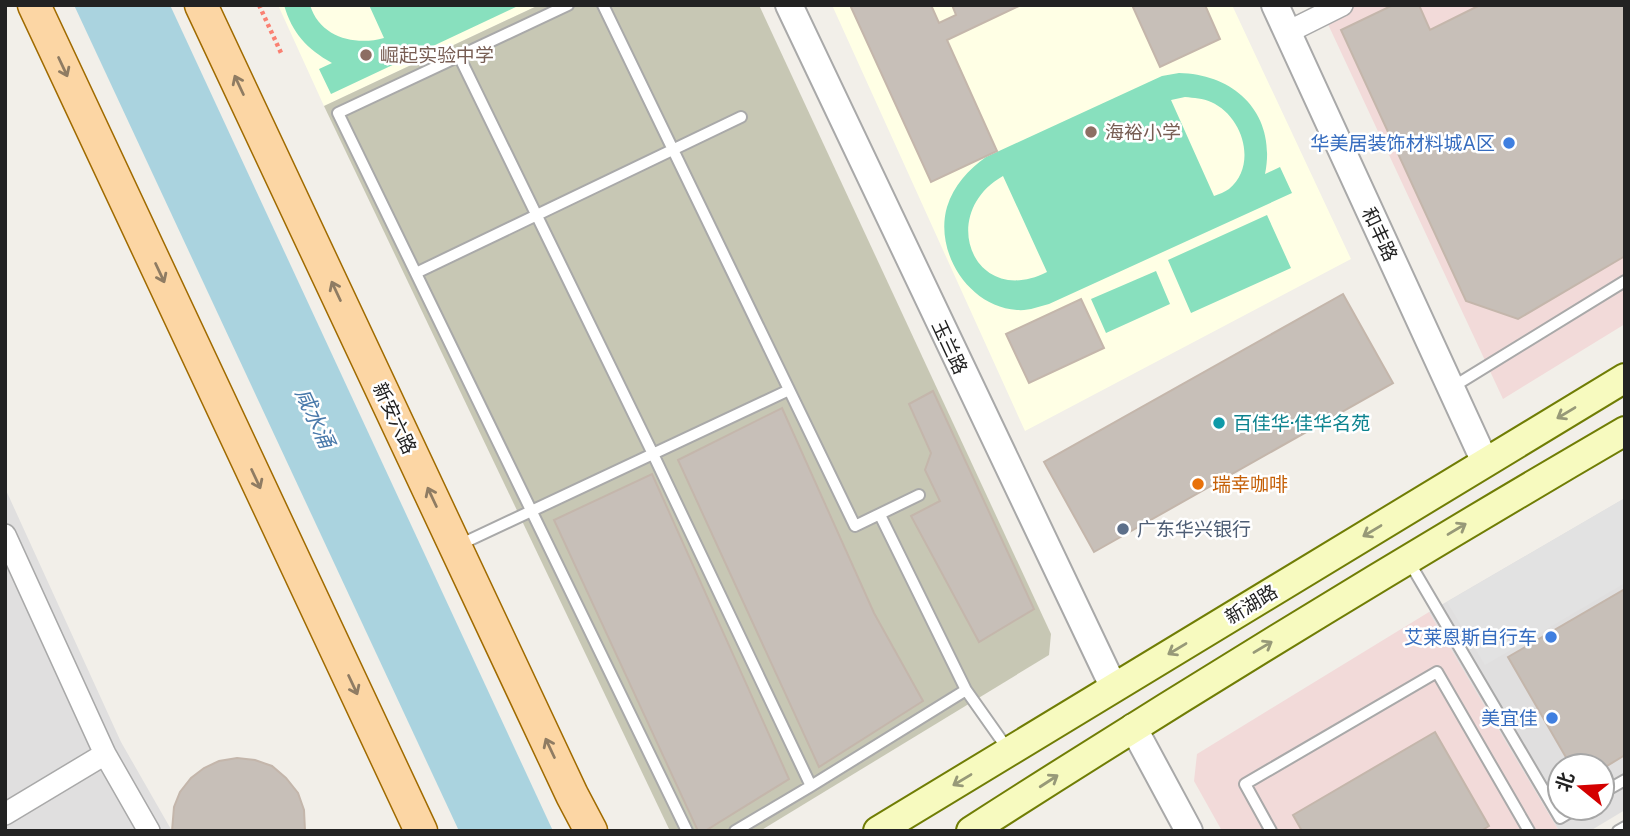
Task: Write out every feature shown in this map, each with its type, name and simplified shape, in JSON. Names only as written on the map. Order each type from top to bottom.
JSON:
[{"type":"main road","points":[[34,5],[421,831]]},
{"type":"main road","name":"新安六路","points":[[201,5],[591,831]]},
{"type":"main road","name":"新湖路","points":[[878,831],[1625,378]]},
{"type":"main road","points":[[971,831],[1133,727],[1408,559],[1625,431]]},
{"type":"main road","points":[[572,795],[603,831]]},
{"type":"street","name":"玉兰路","points":[[789,5],[1114,688]]},
{"type":"street","name":"和丰路","points":[[1275,5],[1485,462]]},
{"type":"street","points":[[1288,32],[1342,5]]},
{"type":"street","points":[[5,535],[105,754],[149,831]]},
{"type":"street","points":[[1133,727],[1189,831]]},
{"type":"street","points":[[5,814],[105,754]]},
{"type":"lane","points":[[568,5],[338,113],[687,831]]},
{"type":"lane","points":[[603,5],[855,526],[919,495]]},
{"type":"lane","points":[[459,56],[811,786]]},
{"type":"lane","points":[[416,273],[741,117]]},
{"type":"lane","points":[[1451,388],[1625,281]]},
{"type":"lane","points":[[456,547],[789,390]]},
{"type":"lane","points":[[880,514],[966,690],[1009,751]]},
{"type":"lane","points":[[1408,559],[1546,794]]},
{"type":"lane","points":[[1271,831],[1245,784],[1437,672],[1529,831]]},
{"type":"lane","points":[[735,831],[966,690]]},
{"type":"lane","points":[[1618,831],[1625,827]]},
{"type":"path","points":[[259,5],[282,55]]},
{"type":"shaded area","name":"崛起实验中学","points":[[278,5],[539,5],[324,106]]},
{"type":"shaded area","points":[[539,5],[759,5],[1051,634],[1049,655],[760,831],[670,831],[324,106]]},
{"type":"shaded area","name":"海裕小学","points":[[832,5],[1232,5],[1351,259],[1025,431]]},
{"type":"shaded area","name":"华美居装饰材料城A区","points":[[1319,5],[1625,5],[1625,324],[1503,399]]},
{"type":"shaded area","points":[[5,488],[121,742],[172,831],[5,831]]},
{"type":"shaded area","points":[[1625,498],[1625,810],[1616,815],[1616,752],[1546,752],[1546,809],[1429,612]]},
{"type":"shaded area","points":[[1625,498],[1625,583],[1485,665],[1447,602]]},
{"type":"shaded area","points":[[1429,612],[1546,809],[1546,822],[1554,822],[1559,831],[1222,831],[1194,781],[1197,754]]},
{"type":"shaded area","points":[[1554,822],[1605,822],[1590,831],[1559,831]]},
{"type":"green space","name":"崛起实验中学","points":[[284,5],[310,5],[315,16],[330,32],[340,37],[362,41],[384,38],[369,5],[520,5],[331,94],[319,69],[332,63],[315,52],[296,32]]},
{"type":"green space","points":[[1179,73],[1200,75],[1234,90],[1248,102],[1265,133],[1265,174],[1280,167],[1292,193],[1049,304],[1021,310],[1000,307],[970,288],[951,259],[944,224],[950,199],[968,173],[986,157],[1162,76]],"holes":[[[1185,97],[1205,100],[1222,109],[1231,118],[1243,142],[1243,167],[1238,179],[1229,189],[1214,196],[1171,100]],[[1003,176],[1047,272],[1021,280],[1000,278],[983,268],[972,252],[968,233],[971,212],[983,193]]]},
{"type":"green space","points":[[1267,215],[1291,268],[1191,313],[1168,260]]},
{"type":"green space","points":[[1156,271],[1170,304],[1106,333],[1091,299]]},
{"type":"water","name":"咸水涌","points":[[74,5],[170,5],[553,831],[459,831]]},
{"type":"building","points":[[850,5],[931,5],[939,23],[956,15],[952,5],[1021,5],[947,40],[997,151],[931,182]]},
{"type":"building","points":[[1132,5],[1205,5],[1220,39],[1160,67]]},
{"type":"building","name":"华美居装饰材料城A区","points":[[1393,5],[1419,5],[1430,30],[1480,5],[1625,5],[1625,256],[1518,319],[1466,301],[1341,30]]},
{"type":"building","name":"百佳华·佳华名苑","points":[[1343,294],[1393,383],[1094,552],[1044,462]]},
{"type":"building","points":[[1081,299],[1104,348],[1029,383],[1006,334]]},
{"type":"building","points":[[933,391],[1034,609],[979,642],[911,516],[940,501],[925,470],[931,453],[909,404]]},
{"type":"building","points":[[782,408],[874,613],[923,701],[819,767],[678,460]]},
{"type":"building","points":[[652,474],[789,779],[705,831],[698,831],[554,520]]},
{"type":"building","points":[[1625,589],[1625,755],[1616,760],[1616,752],[1563,752],[1508,657]]},
{"type":"building","points":[[1435,732],[1489,826],[1481,831],[1302,831],[1293,815]]},
{"type":"building","points":[[237,758],[272,766],[286,778],[298,793],[304,810],[305,831],[172,831],[174,807],[180,792],[191,778],[219,761]]},
{"type":"place","name":"崛起实验中学","points":[[366,55]]},
{"type":"place","name":"海裕小学","points":[[1091,132]]},
{"type":"place","name":"华美居装饰材料城A区","points":[[1509,143]]},
{"type":"place","name":"百佳华·佳华名苑","points":[[1219,423]]},
{"type":"place","name":"瑞幸咖啡","points":[[1198,484]]},
{"type":"place","name":"广东华兴银行","points":[[1123,529]]},
{"type":"place","name":"艾莱恩斯自行车","points":[[1551,637]]},
{"type":"place","name":"美宜佳","points":[[1552,718]]}]
